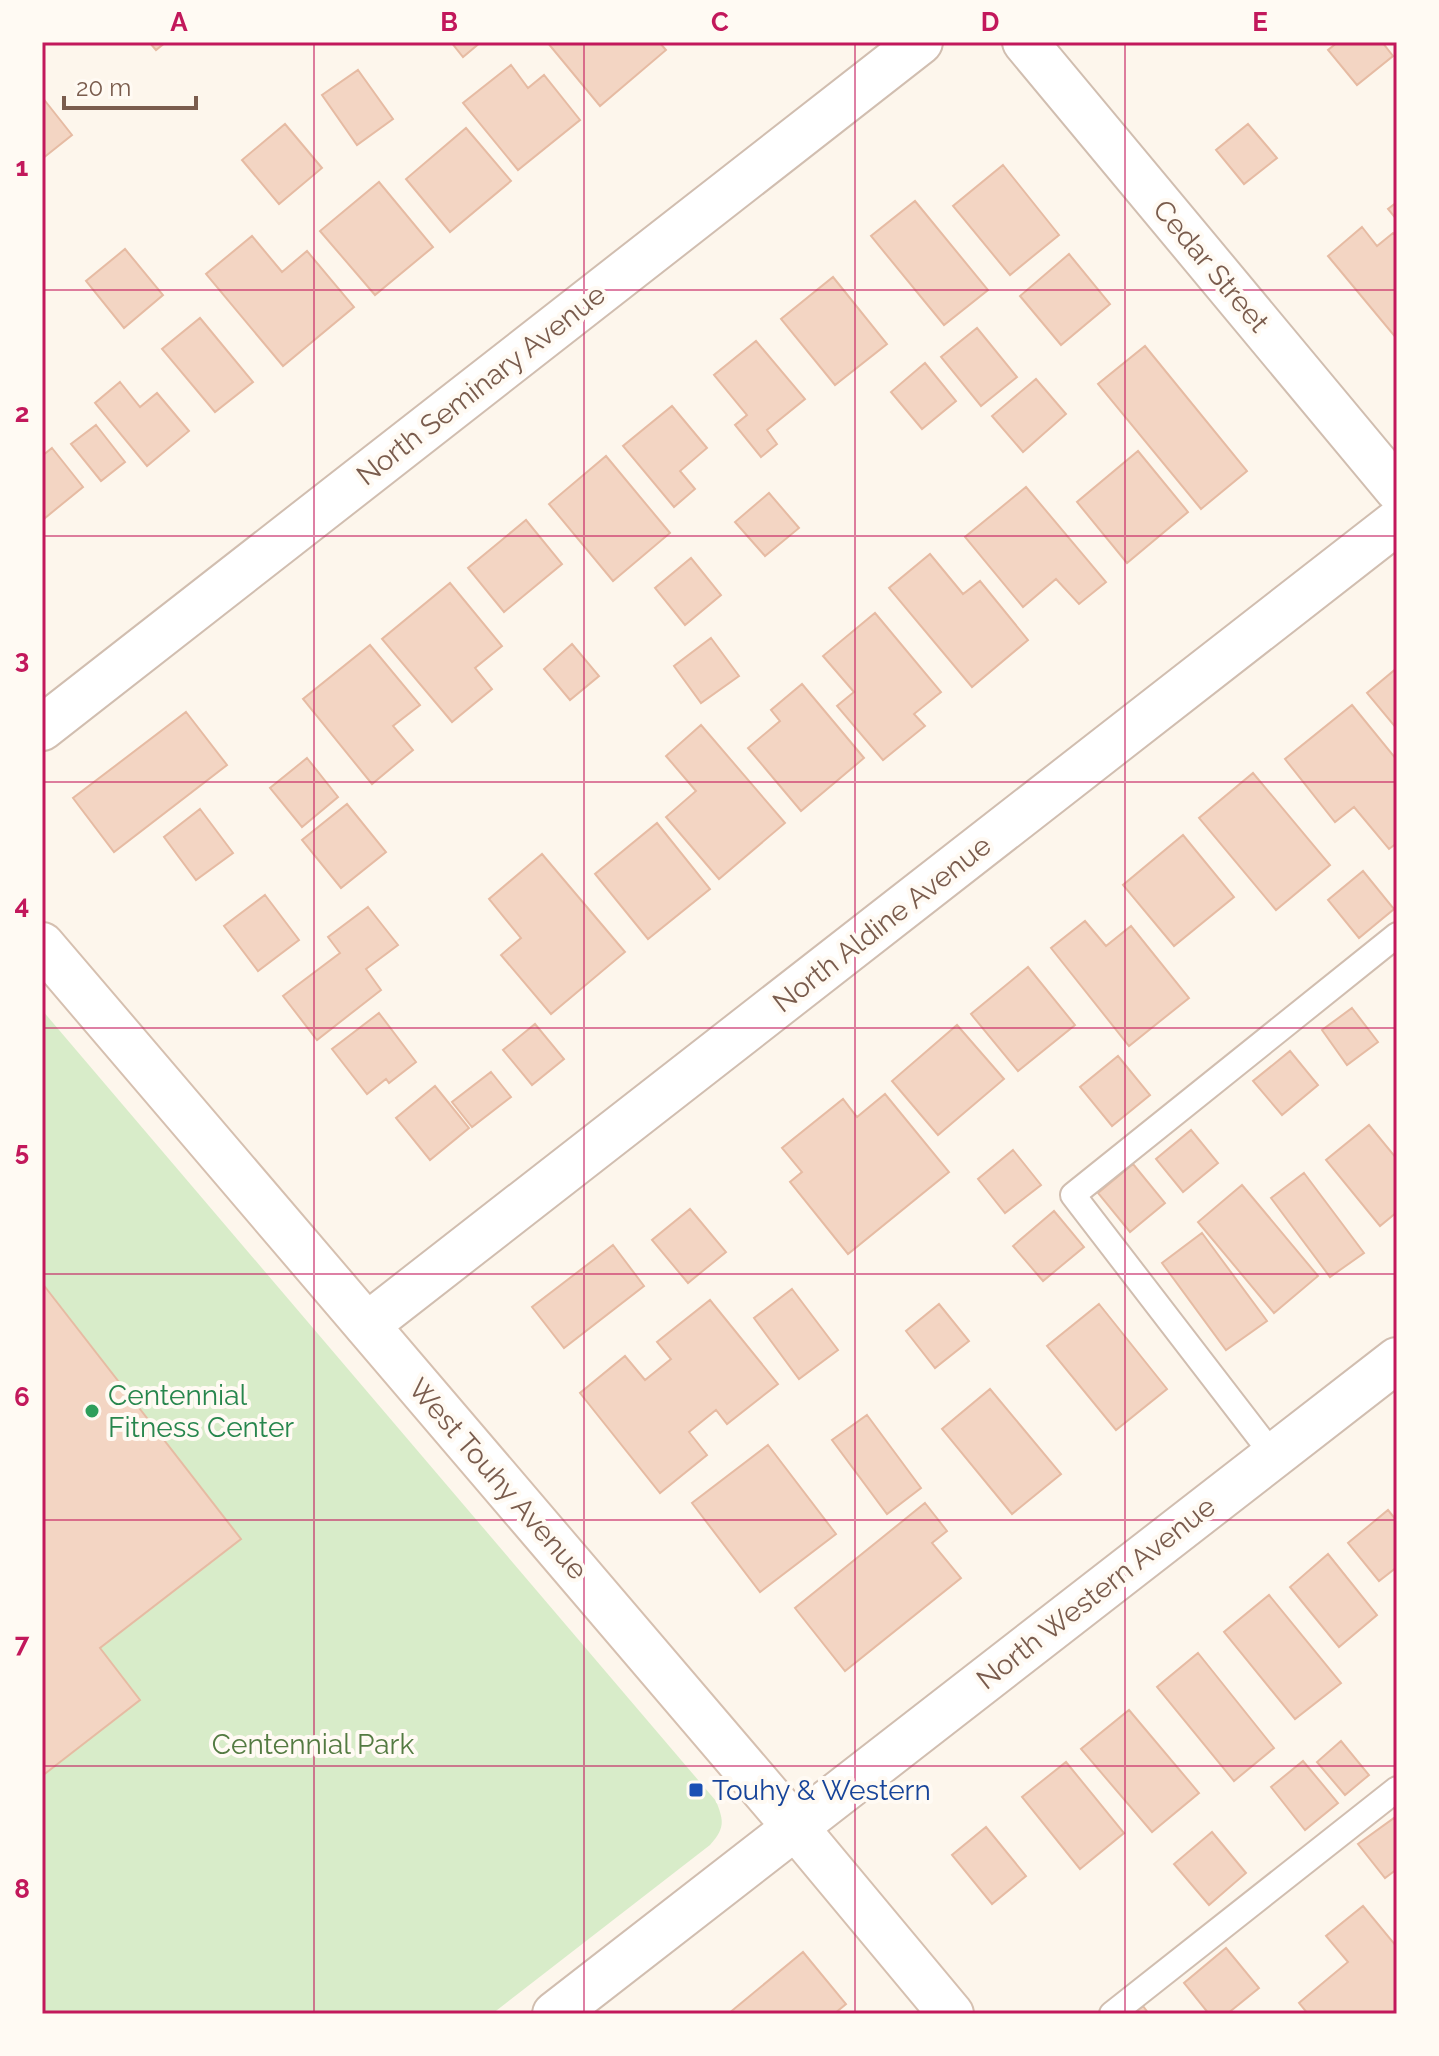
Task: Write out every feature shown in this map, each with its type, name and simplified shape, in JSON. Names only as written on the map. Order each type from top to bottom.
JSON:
[{"type":"street","name":"North Seminary Avenue","points":[[42,728],[920,42]]},
{"type":"street","name":"Cedar Street","points":[[1025,42],[1397,489]]},
{"type":"street","name":"North Aldine Avenue","points":[[367,1325],[1397,522]]},
{"type":"street","name":"West Touhy Avenue","points":[[42,945],[796,1828],[951,2014]]},
{"type":"street","name":"North Western Avenue","points":[[555,2014],[1397,1360]]},
{"type":"lane","points":[[1273,1455],[1073,1195],[1397,935]]},
{"type":"lane","points":[[1112,2014],[1397,1789]]},
{"type":"green space","name":"Centennial Park","points":[[42,1010],[716,1801],[722,1824],[710,1845],[492,2014],[42,2014]]},
{"type":"building","points":[[149,42],[166,42],[156,50]]},
{"type":"building","points":[[451,42],[481,42],[463,57]]},
{"type":"building","points":[[547,42],[659,42],[666,50],[600,106]]},
{"type":"building","points":[[1338,42],[1382,42],[1393,56],[1357,85],[1328,50]]},
{"type":"building","points":[[511,65],[528,88],[544,75],[580,120],[518,170],[463,103]]},
{"type":"building","points":[[358,70],[393,119],[357,145],[322,95]]},
{"type":"building","points":[[42,97],[72,135],[42,159]]},
{"type":"building","points":[[285,124],[322,168],[279,204],[242,160]]},
{"type":"building","points":[[1248,124],[1277,158],[1244,184],[1216,150]]},
{"type":"building","points":[[466,128],[511,181],[450,232],[406,179]]},
{"type":"building","points":[[1003,165],[1059,235],[1010,275],[953,206]]},
{"type":"building","points":[[379,182],[433,247],[375,295],[320,231]]},
{"type":"building","points":[[915,201],[988,290],[944,325],[871,236]]},
{"type":"building","points":[[1397,202],[1397,220],[1388,209]]},
{"type":"building","points":[[1362,227],[1377,246],[1393,233],[1397,237],[1397,339],[1328,256]]},
{"type":"building","points":[[252,236],[282,272],[307,251],[354,307],[283,366],[206,274]]},
{"type":"building","points":[[125,249],[163,295],[124,328],[86,281]]},
{"type":"building","points":[[1069,254],[1110,304],[1061,345],[1020,296]]},
{"type":"building","points":[[833,277],[887,344],[835,385],[781,319]]},
{"type":"building","points":[[200,318],[253,382],[215,412],[162,349]]},
{"type":"building","points":[[977,328],[1017,377],[981,406],[941,357]]},
{"type":"building","points":[[756,341],[805,399],[767,430],[777,444],[761,457],[735,425],[747,415],[714,375]]},
{"type":"building","points":[[1145,346],[1247,471],[1201,509],[1098,384]]},
{"type":"building","points":[[925,363],[956,401],[922,429],[891,392]]},
{"type":"building","points":[[1036,379],[1066,414],[1023,452],[992,416]]},
{"type":"building","points":[[120,382],[140,407],[157,393],[189,431],[147,466],[95,403]]},
{"type":"building","points":[[672,406],[707,448],[680,471],[695,489],[674,507],[623,446]]},
{"type":"building","points":[[96,425],[125,462],[101,481],[71,444]]},
{"type":"building","points":[[52,448],[83,487],[45,518],[42,514],[42,456]]},
{"type":"building","points":[[1138,451],[1188,512],[1127,563],[1077,502]]},
{"type":"building","points":[[606,456],[670,533],[613,581],[549,504]]},
{"type":"building","points":[[1026,487],[1106,582],[1079,604],[1056,579],[1023,607],[965,537]]},
{"type":"building","points":[[769,493],[799,528],[765,556],[735,522]]},
{"type":"building","points":[[526,520],[562,564],[504,612],[468,568]]},
{"type":"building","points":[[930,554],[963,594],[980,581],[1028,640],[972,687],[889,588]]},
{"type":"building","points":[[691,558],[721,595],[685,625],[655,588]]},
{"type":"building","points":[[450,583],[502,646],[475,668],[492,689],[452,722],[382,639]]},
{"type":"building","points":[[875,613],[941,692],[914,714],[925,726],[883,760],[837,706],[854,692],[823,656]]},
{"type":"building","points":[[711,638],[739,676],[701,703],[674,666]]},
{"type":"building","points":[[572,644],[599,676],[570,700],[544,669]]},
{"type":"building","points":[[370,645],[420,705],[393,726],[413,750],[372,784],[303,699]]},
{"type":"building","points":[[1397,668],[1397,729],[1367,693]]},
{"type":"building","points":[[802,684],[864,758],[801,811],[748,748],[780,721],[771,710]]},
{"type":"building","points":[[1352,705],[1397,760],[1397,843],[1389,849],[1354,807],[1335,822],[1285,759]]},
{"type":"building","points":[[186,712],[227,765],[114,852],[73,798]]},
{"type":"building","points":[[701,725],[785,823],[719,879],[666,817],[696,791],[666,756]]},
{"type":"building","points":[[307,758],[338,797],[302,827],[270,788]]},
{"type":"building","points":[[1253,773],[1330,865],[1276,910],[1199,818]]},
{"type":"building","points":[[347,804],[386,852],[341,888],[302,840]]},
{"type":"building","points":[[200,809],[233,853],[196,880],[164,837]]},
{"type":"building","points":[[657,823],[710,889],[648,939],[595,874]]},
{"type":"building","points":[[1183,835],[1234,897],[1174,946],[1123,885]]},
{"type":"building","points":[[542,854],[625,952],[551,1014],[501,955],[521,938],[489,899]]},
{"type":"building","points":[[1363,871],[1394,909],[1359,938],[1328,900]]},
{"type":"building","points":[[265,895],[299,940],[258,971],[224,926]]},
{"type":"building","points":[[368,907],[398,945],[366,969],[381,990],[317,1040],[283,996],[340,953],[328,937]]},
{"type":"building","points":[[1085,921],[1106,946],[1131,926],[1189,998],[1129,1046],[1051,948]]},
{"type":"building","points":[[1028,967],[1075,1025],[1018,1071],[971,1014]]},
{"type":"building","points":[[1352,1008],[1378,1042],[1347,1065],[1322,1030]]},
{"type":"building","points":[[379,1013],[416,1062],[389,1083],[386,1079],[367,1094],[332,1049]]},
{"type":"building","points":[[535,1024],[564,1059],[532,1085],[503,1050]]},
{"type":"building","points":[[957,1025],[1004,1079],[938,1135],[892,1081]]},
{"type":"building","points":[[1290,1051],[1318,1085],[1282,1115],[1253,1081]]},
{"type":"building","points":[[1118,1056],[1150,1095],[1112,1126],[1080,1087]]},
{"type":"building","points":[[491,1072],[511,1097],[472,1127],[452,1102]]},
{"type":"building","points":[[435,1086],[469,1128],[430,1160],[396,1118]]},
{"type":"building","points":[[885,1094],[949,1172],[848,1254],[790,1182],[802,1172],[782,1148],[843,1099],[857,1117]]},
{"type":"building","points":[[1369,1125],[1397,1159],[1397,1212],[1380,1226],[1326,1160]]},
{"type":"building","points":[[1191,1130],[1218,1163],[1183,1192],[1156,1159]]},
{"type":"building","points":[[1013,1150],[1041,1185],[1005,1213],[978,1179]]},
{"type":"building","points":[[1133,1164],[1165,1203],[1130,1232],[1098,1193]]},
{"type":"building","points":[[1304,1173],[1364,1253],[1330,1277],[1271,1198]]},
{"type":"building","points":[[1242,1185],[1318,1276],[1274,1313],[1198,1222]]},
{"type":"building","points":[[690,1209],[726,1252],[688,1283],[652,1240]]},
{"type":"building","points":[[1054,1211],[1084,1247],[1043,1281],[1013,1246]]},
{"type":"building","points":[[1202,1233],[1267,1321],[1226,1350],[1162,1263]]},
{"type":"building","points":[[613,1245],[644,1286],[564,1348],[532,1307]]},
{"type":"building","name":"Centennial Fitness Center","points":[[42,1283],[241,1539],[100,1648],[140,1700],[42,1776]]},
{"type":"building","points":[[792,1289],[838,1350],[799,1379],[754,1318]]},
{"type":"building","points":[[710,1300],[778,1384],[727,1424],[716,1410],[689,1432],[707,1455],[660,1493],[580,1393],[625,1356],[645,1380],[671,1359],[657,1342]]},
{"type":"building","points":[[939,1304],[969,1341],[935,1368],[906,1331]]},
{"type":"building","points":[[1099,1304],[1167,1389],[1116,1430],[1047,1346]]},
{"type":"building","points":[[990,1389],[1061,1474],[1012,1514],[942,1429]]},
{"type":"building","points":[[867,1415],[921,1488],[887,1514],[832,1440]]},
{"type":"building","points":[[768,1445],[836,1534],[760,1592],[692,1503]]},
{"type":"building","points":[[925,1503],[947,1531],[932,1543],[961,1578],[845,1671],[795,1608]]},
{"type":"building","points":[[1388,1510],[1397,1521],[1397,1567],[1379,1581],[1348,1543]]},
{"type":"building","points":[[1328,1554],[1377,1615],[1339,1647],[1290,1587]]},
{"type":"building","points":[[1269,1595],[1341,1683],[1295,1719],[1224,1632]]},
{"type":"building","points":[[1198,1653],[1274,1748],[1234,1781],[1157,1687]]},
{"type":"building","points":[[1129,1710],[1199,1793],[1152,1832],[1081,1749]]},
{"type":"building","points":[[1341,1741],[1369,1775],[1345,1795],[1317,1762]]},
{"type":"building","points":[[1303,1761],[1338,1803],[1305,1830],[1271,1787]]},
{"type":"building","points":[[1066,1762],[1124,1833],[1080,1869],[1022,1797]]},
{"type":"building","points":[[1394,1818],[1397,1822],[1397,1869],[1385,1878],[1358,1844]]},
{"type":"building","points":[[986,1827],[1026,1876],[992,1904],[952,1855]]},
{"type":"building","points":[[1212,1832],[1246,1873],[1209,1905],[1174,1864]]},
{"type":"building","points":[[1363,1906],[1397,1947],[1397,2014],[1308,2014],[1299,2003],[1348,1962],[1326,1936]]},
{"type":"building","points":[[1226,1948],[1259,1988],[1227,2014],[1209,2014],[1184,1983]]},
{"type":"building","points":[[803,1952],[846,2004],[834,2014],[728,2014]]},
{"type":"building","points":[[1143,2006],[1149,2014],[1133,2014]]},
{"type":"place","name":"Centennial Fitness Center","points":[[92,1411]]},
{"type":"place","name":"Touhy & Western","points":[[696,1790]]}]
